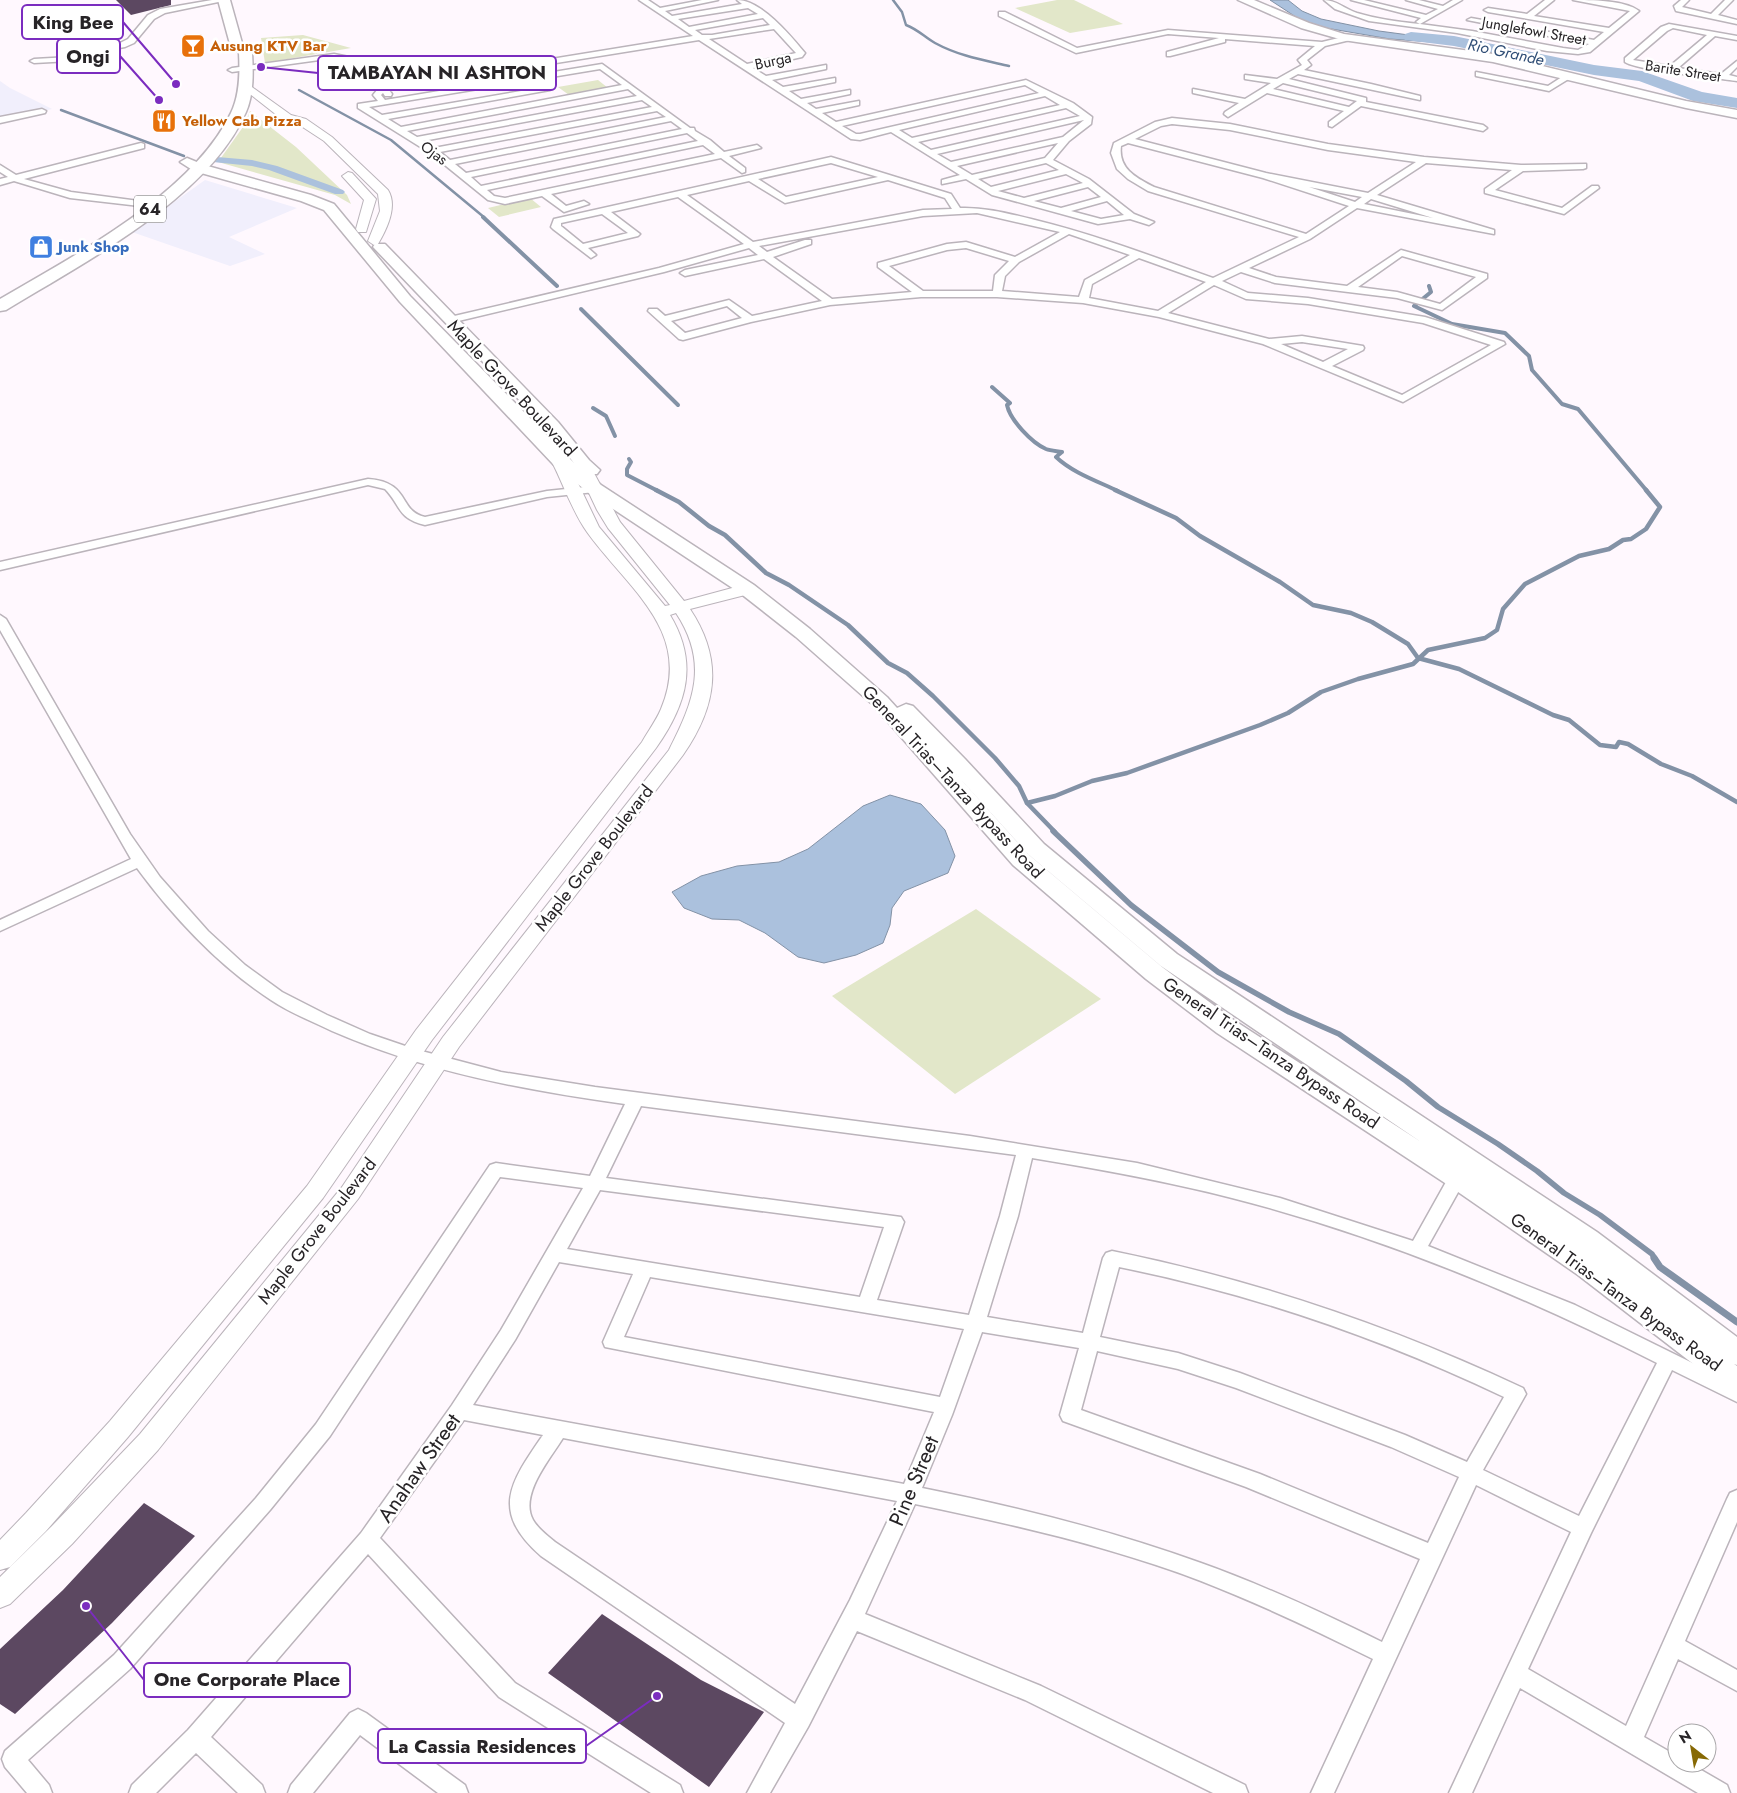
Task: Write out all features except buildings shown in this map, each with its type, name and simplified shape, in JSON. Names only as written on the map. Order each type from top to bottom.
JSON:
[{"type":"main road","name":"64","points":[[0,306],[80,257],[154,206],[197,164],[221,144],[233,124],[242,103],[239,76],[230,53],[236,44],[224,0]]},
{"type":"main road","points":[[1244,0],[1310,28],[1347,38],[1384,44],[1448,50],[1571,75],[1679,103],[1737,114]]},
{"type":"main road","name":"64","points":[[0,294],[76,246],[197,164],[224,108]]},
{"type":"main road","points":[[197,164],[324,204],[336,216],[365,238]]},
{"type":"main road","name":"Maple Grove Boulevard","points":[[365,238],[454,324],[552,425],[582,464]]},
{"type":"main road","name":"Maple Grove Boulevard","points":[[365,238],[405,299],[559,460]]},
{"type":"main road","name":"General Trias–Tanza Bypass Road","points":[[559,460],[584,490],[747,589],[803,633],[880,701],[1021,860],[1154,973],[1226,1027],[1457,1178],[1588,1267],[1737,1382]]},
{"type":"main road","name":"General Trias–Tanza Bypass Road","points":[[582,464],[762,585],[812,624],[908,711],[1036,849],[1169,960],[1587,1239],[1737,1353]]},
{"type":"street","points":[[34,61],[71,59],[100,49],[122,45],[131,41],[151,17],[163,11],[224,0]]},
{"type":"street","points":[[646,0],[813,112],[854,137],[1048,93]]},
{"type":"street","points":[[659,10],[714,0]]},
{"type":"street","points":[[741,0],[765,15],[776,26]]},
{"type":"street","points":[[1328,0],[1345,12],[1412,26],[1454,30],[1578,52],[1587,50],[1635,10],[1592,5],[1577,0]]},
{"type":"street","points":[[1355,0],[1428,18]]},
{"type":"street","points":[[1410,0],[1444,8]]},
{"type":"street","points":[[1412,26],[1458,0]]},
{"type":"street","points":[[1528,17],[1550,0]]},
{"type":"street","points":[[1685,0],[1678,6],[1679,9],[1737,22]]},
{"type":"street","points":[[1712,16],[1729,0]]},
{"type":"street","points":[[672,18],[750,5]]},
{"type":"street","points":[[1454,30],[1496,5]]},
{"type":"street","points":[[1488,10],[1528,17],[1572,21],[1610,31]]},
{"type":"street","points":[[1002,14],[1076,51],[1168,32],[1322,44],[1347,38]]},
{"type":"street","points":[[689,29],[765,15]]},
{"type":"street","name":"Junglefowl Street","points":[[1471,20],[1596,43]]},
{"type":"street","points":[[733,172],[742,170],[691,130],[602,66],[383,102],[377,95],[383,91],[776,26]]},
{"type":"street","name":"Burga","points":[[745,67],[802,54],[776,26]]},
{"type":"street","name":"Barite Street","points":[[1714,33],[1672,26],[1664,29],[1628,59],[1629,62],[1671,70],[1737,79]]},
{"type":"street","points":[[1671,70],[1714,33],[1737,38]]},
{"type":"street","points":[[1170,54],[1232,37]]},
{"type":"street","points":[[1228,114],[1307,65],[1302,60],[1322,44]]},
{"type":"street","points":[[239,76],[324,57],[342,57],[351,60],[395,100]]},
{"type":"street","points":[[1723,77],[1737,63]]},
{"type":"street","points":[[764,79],[823,67]]},
{"type":"street","points":[[1298,70],[1417,98]]},
{"type":"street","points":[[1478,74],[1549,89],[1571,75]]},
{"type":"street","points":[[239,76],[287,118],[302,121],[328,139],[384,193],[387,199],[387,207],[365,238]]},
{"type":"street","points":[[536,77],[563,99]]},
{"type":"street","points":[[1248,77],[1280,81],[1362,99],[1332,124]]},
{"type":"street","points":[[780,90],[832,80]]},
{"type":"street","points":[[833,124],[1026,82],[1070,105],[1088,117]]},
{"type":"street","points":[[399,130],[630,86]]},
{"type":"street","points":[[380,118],[550,88]]},
{"type":"street","points":[[1265,90],[1351,110]]},
{"type":"street","points":[[1196,91],[1246,102]]},
{"type":"street","points":[[798,102],[847,92]]},
{"type":"street","points":[[416,140],[645,97]]},
{"type":"street","name":"Ojas","points":[[383,102],[361,106],[432,151],[491,198],[504,202],[544,193]]},
{"type":"street","points":[[813,112],[856,103]]},
{"type":"street","points":[[1359,103],[1483,128]]},
{"type":"street","points":[[910,141],[1070,105]]},
{"type":"street","points":[[432,151],[660,108]]},
{"type":"street","points":[[0,120],[42,111]]},
{"type":"street","points":[[945,182],[1048,160],[1066,139],[1088,122],[1088,117]]},
{"type":"street","points":[[930,153],[1088,117]]},
{"type":"street","points":[[287,118],[286,124],[310,141]]},
{"type":"street","points":[[448,163],[674,118]]},
{"type":"street","points":[[1308,237],[1151,189],[1119,167],[1114,154],[1117,145],[1158,124],[1172,121],[1230,126],[1328,147],[1424,160],[1521,168],[1583,166]]},
{"type":"street","points":[[891,129],[990,190],[1101,222],[1131,216]]},
{"type":"street","points":[[464,176],[691,130]]},
{"type":"street","points":[[950,165],[1066,139]]},
{"type":"street","points":[[1127,140],[1266,176],[1356,204],[1491,232],[1370,196],[1266,176]]},
{"type":"street","points":[[479,189],[707,142]]},
{"type":"street","points":[[0,182],[141,146]]},
{"type":"street","points":[[544,193],[757,148]]},
{"type":"street","points":[[591,255],[556,227],[557,221],[831,160],[948,196],[957,210]]},
{"type":"street","points":[[1048,160],[1090,184],[1131,216],[1149,222]]},
{"type":"street","points":[[1160,314],[1214,281],[1308,237],[1424,160]]},
{"type":"street","points":[[0,168],[16,179],[70,195],[154,206]]},
{"type":"street","points":[[340,168],[370,199],[365,238]]},
{"type":"street","points":[[1521,168],[1488,191],[1564,212],[1595,188]]},
{"type":"street","points":[[990,190],[1067,171]]},
{"type":"street","points":[[751,178],[785,200],[889,177]]},
{"type":"street","points":[[1025,201],[1090,184]]},
{"type":"street","points":[[544,193],[564,209],[592,203]]},
{"type":"street","points":[[680,194],[830,302]]},
{"type":"street","points":[[1060,211],[1110,198]]},
{"type":"street","points":[[653,311],[683,337],[750,319],[830,302],[921,294],[997,294],[1083,300],[1160,314],[1267,342],[1403,400],[1500,344],[1425,320],[1308,301],[1246,296],[1214,281],[1068,231],[1000,214],[957,210],[915,214],[751,245],[664,273]]},
{"type":"street","points":[[581,247],[635,234],[604,211]]},
{"type":"street","points":[[454,324],[664,273],[766,256],[856,226]]},
{"type":"street","points":[[997,294],[1000,275],[1016,260],[1068,231]]},
{"type":"street","points":[[921,294],[881,265],[947,246],[966,245],[1016,260]]},
{"type":"street","points":[[1240,268],[1275,280],[1347,290],[1397,295],[1442,307],[1484,276],[1401,253],[1347,290]]},
{"type":"street","points":[[1083,300],[1088,282],[1138,255]]},
{"type":"street","points":[[663,320],[729,303],[750,319]]},
{"type":"street","points":[[1267,342],[1302,340],[1359,348],[1323,366]]},
{"type":"street","name":"Maple Grove Boulevard","points":[[0,1558],[36,1522],[112,1436],[315,1192],[410,1054],[661,728],[675,699],[680,665],[676,643],[661,612],[593,530],[584,490],[582,464]]},
{"type":"street","points":[[0,566],[368,482],[380,482],[389,486],[408,514],[414,519],[422,521],[450,517],[547,494],[584,490]]},
{"type":"street","name":"Maple Grove Boulevard","points":[[0,1595],[62,1535],[150,1442],[350,1194],[450,1042],[677,751],[690,730],[703,696],[706,670],[698,636],[681,606],[584,490]]},
{"type":"street","points":[[661,612],[747,589]]},
{"type":"street","points":[[0,619],[140,862],[182,912],[224,954],[277,997],[365,1039],[438,1062],[542,1086],[1025,1150],[1136,1170],[1230,1190],[1294,1208],[1417,1250],[1514,1287],[1737,1394]]},
{"type":"street","points":[[0,926],[140,862]]},
{"type":"street","name":"Anahaw Street","points":[[140,1793],[196,1738],[368,1539],[459,1411],[508,1335],[595,1183],[636,1099]]},
{"type":"street","name":"Pine Street","points":[[758,1793],[800,1720],[852,1619],[910,1494],[946,1406],[976,1324],[1018,1188],[1025,1150]]},
{"type":"street","points":[[41,1793],[13,1759],[122,1662],[263,1504],[322,1430],[379,1348],[496,1170],[895,1222],[866,1305]]},
{"type":"street","points":[[1417,1250],[1457,1178]]},
{"type":"street","points":[[555,1254],[1090,1342],[1178,1361],[1240,1381],[1398,1441],[1471,1473],[1583,1528]]},
{"type":"street","points":[[1322,1793],[1387,1655],[1433,1556],[1471,1473],[1516,1394],[1421,1351],[1269,1296],[1159,1267],[1112,1258],[1070,1415],[1156,1443],[1254,1479],[1337,1512],[1433,1556]]},
{"type":"street","points":[[644,1269],[612,1342],[946,1406]]},
{"type":"street","points":[[1460,1793],[1517,1674],[1583,1528],[1668,1360]]},
{"type":"street","points":[[459,1411],[910,1494],[1009,1515],[1089,1537],[1200,1572],[1298,1611],[1387,1655]]},
{"type":"street","points":[[558,1429],[522,1486],[518,1502],[522,1521],[533,1535],[556,1554],[800,1720]]},
{"type":"street","points":[[1631,1741],[1672,1645],[1735,1508]]},
{"type":"street","points":[[368,1539],[507,1690],[672,1793]]},
{"type":"street","points":[[852,1619],[1033,1693],[1237,1793]]},
{"type":"street","points":[[1672,1645],[1737,1681]]},
{"type":"street","points":[[1517,1674],[1719,1793]]},
{"type":"street","points":[[299,1793],[358,1720],[457,1793]]},
{"type":"street","points":[[196,1738],[254,1793]]},
{"type":"shaded area","points":[[0,81],[10,88],[52,109],[0,121]]},
{"type":"shaded area","points":[[205,180],[297,208],[229,237],[265,254],[230,266],[132,232]]},
{"type":"green space","points":[[1057,0],[1074,0],[1123,24],[1070,33],[1015,8]]},
{"type":"green space","points":[[303,35],[351,48],[265,63],[261,38]]},
{"type":"green space","points":[[598,80],[608,88],[569,95],[558,87]]},
{"type":"green space","points":[[250,111],[296,147],[347,195],[351,204],[335,195],[218,162],[243,127]]},
{"type":"green space","points":[[530,198],[541,207],[499,217],[488,208]]},
{"type":"green space","points":[[976,909],[1101,999],[955,1094],[832,996]]},
{"type":"water","points":[[1270,0],[1288,0],[1302,11],[1321,19],[1379,31],[1454,41],[1432,42],[1390,39],[1320,27],[1299,19]]},
{"type":"water","points":[[890,795],[921,804],[945,830],[955,856],[948,873],[904,891],[892,908],[890,925],[883,943],[856,955],[824,963],[798,957],[765,933],[739,920],[712,919],[684,908],[672,892],[701,876],[737,866],[779,862],[808,849],[863,806]]},
{"type":"waterway","points":[[893,0],[902,12],[906,25],[935,43],[980,60],[1009,66]]},
{"type":"waterway","name":"Rio Grande","points":[[1411,37],[1454,41],[1594,70],[1642,76],[1699,97],[1737,103]]},
{"type":"waterway","points":[[299,90],[391,140],[485,218]]},
{"type":"waterway","points":[[61,110],[184,156]]},
{"type":"waterway","points":[[217,160],[252,163],[273,168],[339,192]]},
{"type":"waterway","points":[[483,217],[557,286]]},
{"type":"waterway","points":[[1429,286],[1431,292],[1414,306],[1452,324],[1505,333],[1529,356],[1532,370],[1562,404],[1578,409],[1647,491]]},
{"type":"waterway","points":[[581,309],[678,405]]},
{"type":"waterway","points":[[992,387],[1010,403],[1007,405],[1012,417],[1034,442],[1046,449],[1062,452],[1056,457],[1070,468],[1118,491]]},
{"type":"waterway","points":[[593,408],[606,416],[615,436]]},
{"type":"waterway","points":[[629,459],[631,462],[627,469],[627,475],[658,491]]},
{"type":"waterway","points":[[656,490],[679,502],[709,526],[725,535],[766,573],[789,585],[848,625],[888,663],[907,673],[933,696],[995,758],[1019,786],[1027,803]]},
{"type":"waterway","points":[[1115,490],[1176,518],[1200,536],[1280,582],[1313,605],[1351,613],[1372,622],[1408,644],[1419,658]]},
{"type":"waterway","points":[[1419,658],[1428,650],[1485,638],[1497,630],[1503,609],[1525,584],[1579,556],[1609,549],[1623,540],[1631,539],[1646,529],[1660,507],[1646,490]]},
{"type":"waterway","points":[[1027,803],[1055,796],[1092,781],[1127,773],[1260,725],[1288,713],[1321,692],[1358,679],[1413,664],[1419,658]]},
{"type":"waterway","points":[[1419,658],[1459,669],[1553,715],[1569,720],[1600,745],[1616,747],[1619,742],[1628,744],[1661,764],[1692,776],[1737,802]]},
{"type":"waterway","points":[[1027,803],[1055,832]]},
{"type":"waterway","points":[[1053,831],[1131,905],[1218,972],[1289,1012],[1339,1034],[1406,1081],[1438,1107],[1498,1144],[1537,1171],[1564,1193],[1600,1215],[1652,1254],[1655,1259]]},
{"type":"waterway","points":[[1654,1258],[1660,1267],[1737,1322]]},
{"type":"place","name":"Ausung KTV Bar","points":[[193,46]]},
{"type":"place","name":"TAMBAYAN NI ASHTON","points":[[261,67]]},
{"type":"place","name":"King Bee","points":[[176,84]]},
{"type":"place","name":"Ongi","points":[[159,100]]},
{"type":"place","name":"Yellow Cab Pizza","points":[[164,121]]},
{"type":"place","name":"Junk Shop","points":[[41,247]]},
{"type":"place","name":"One Corporate Place","points":[[86,1606]]},
{"type":"place","name":"La Cassia Residences","points":[[657,1696]]}]
